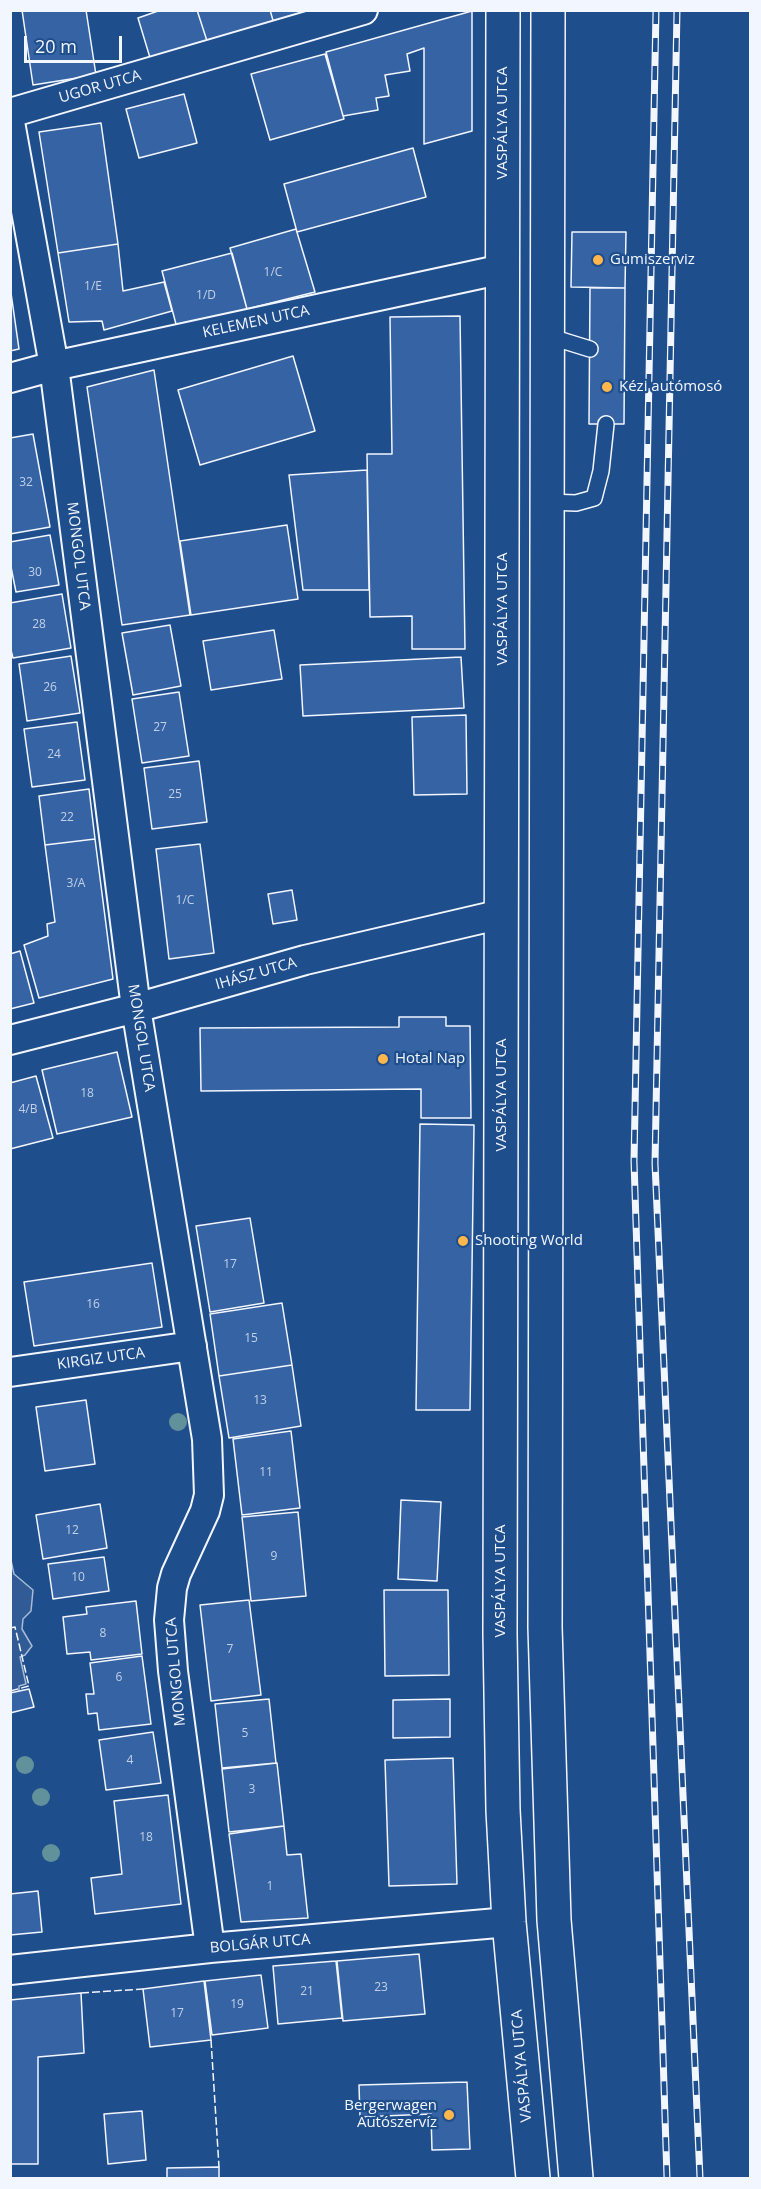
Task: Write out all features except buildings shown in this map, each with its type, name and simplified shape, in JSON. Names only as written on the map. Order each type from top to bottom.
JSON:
[{"type":"main road","name":"VASPÁLYA UTCA","points":[[503,10],[500,1635],[503,1810],[509,1922],[533,2178]]},
{"type":"main road","points":[[548,10],[545,1627],[554,1920],[576,2178]]},
{"type":"main road","points":[[503,268],[547,267]]},
{"type":"main road","points":[[502,914],[547,915]]},
{"type":"main road","points":[[509,1922],[554,1920]]},
{"type":"main road","points":[[525,2099],[569,2096]]},
{"type":"street","name":"UGOR UTCA","points":[[10,113],[363,10]]},
{"type":"street","name":"MONGOL UTCA","points":[[10,122],[54,366],[136,1008],[207,1439],[209,1495],[205,1511],[174,1581],[170,1620],[173,1671],[210,1948]]},
{"type":"street","name":"KELEMEN UTCA","points":[[10,378],[54,366],[503,268]]},
{"type":"street","name":"IHÁSZ UTCA","points":[[10,1040],[136,1008],[305,960],[502,914]]},
{"type":"street","name":"KIRGIZ UTCA","points":[[10,1372],[192,1346]]},
{"type":"street","name":"BOLGÁR UTCA","points":[[10,1970],[210,1948],[509,1922]]},
{"type":"lane","points":[[548,336],[590,349]]},
{"type":"lane","points":[[547,502],[576,503],[594,498],[601,471],[606,424]]},
{"type":"shaded area","points":[[10,1556],[14,1574],[33,1590],[31,1611],[23,1619],[22,1629],[32,1646],[25,1655],[20,1657],[26,1684],[19,1686],[19,1699],[10,1705]]},
{"type":"railway","points":[[656,10],[634,1161],[667,2178]]},
{"type":"railway","points":[[677,10],[655,1163],[700,2178]]},
{"type":"fence","points":[[10,1628],[15,1627],[29,1686],[10,1691]]},
{"type":"fence","points":[[81,1993],[143,1989]]},
{"type":"fence","points":[[211,2040],[219,2167]]},
{"type":"place","name":"Gumiszerviz","points":[[598,260]]},
{"type":"place","name":"Kézi autómosó","points":[[607,387]]},
{"type":"place","name":"Hotal Nap","points":[[383,1059]]},
{"type":"place","name":"Shooting World","points":[[463,1241]]},
{"type":"place","name":"Bergerwagen Autószervíz","points":[[449,2115]]}]
